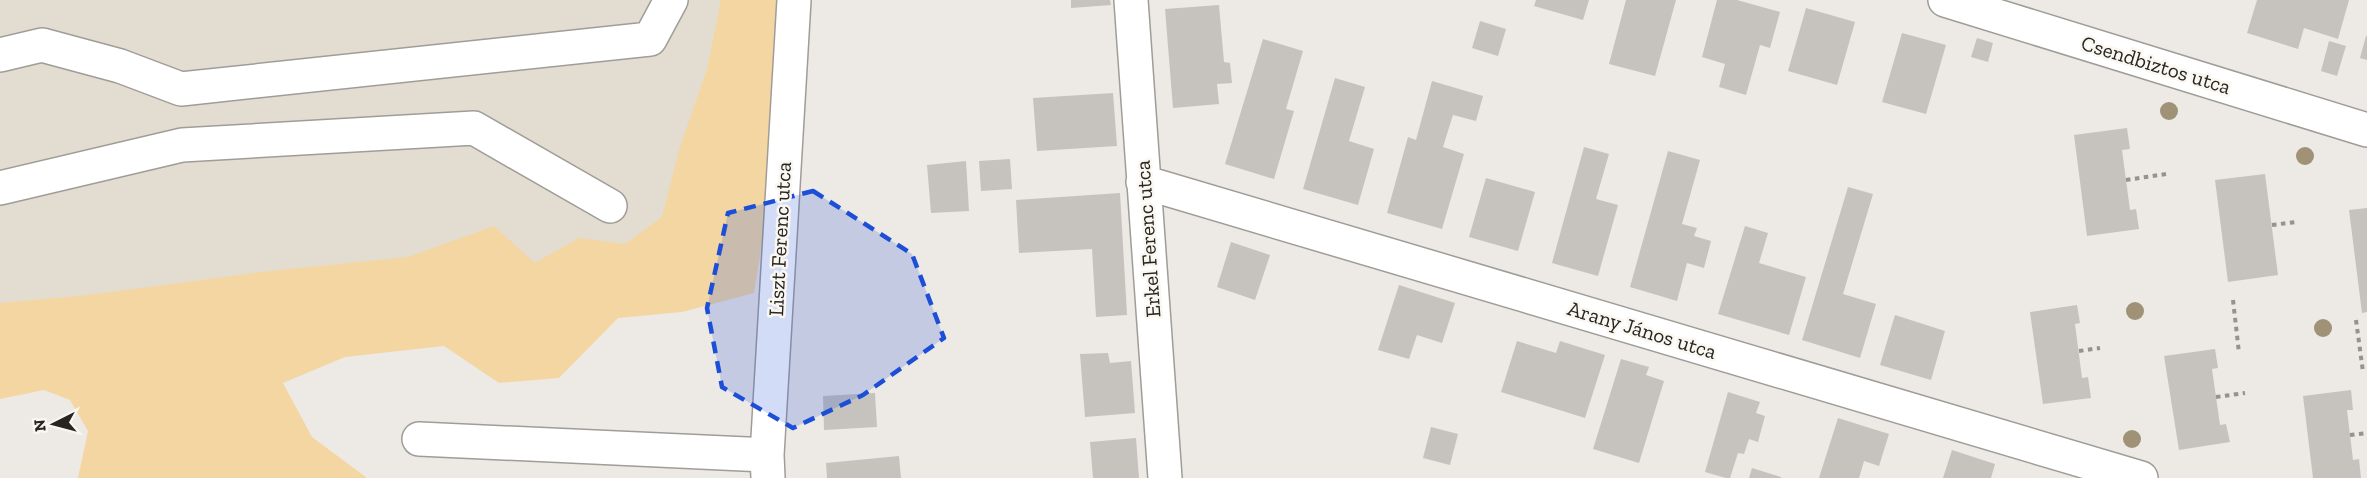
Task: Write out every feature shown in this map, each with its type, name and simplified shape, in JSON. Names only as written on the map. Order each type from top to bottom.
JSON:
[{"type":"street","points":[[0,55],[42,45],[120,66],[181,89],[650,39],[671,0]]},
{"type":"street","name":"Liszt Ferenc utca","points":[[768,467],[794,0]]},
{"type":"street","name":"Erkel Ferenc utca","points":[[1131,0],[1165,478]]},
{"type":"street","name":"Csendbiztos utca","points":[[1945,0],[2367,130]]},
{"type":"street","points":[[0,188],[182,145],[474,128],[610,206]]},
{"type":"street","name":"Arany János utca","points":[[1143,182],[2141,478]]},
{"type":"street","points":[[419,439],[768,467]]},
{"type":"path","points":[[2126,180],[2166,174]]},
{"type":"path","points":[[2272,225],[2296,222]]},
{"type":"path","points":[[2233,300],[2239,353]]},
{"type":"path","points":[[2356,320],[2363,372]]},
{"type":"path","points":[[2079,351],[2100,348]]},
{"type":"path","points":[[2216,397],[2244,393]]},
{"type":"path","points":[[2350,435],[2367,433]]},
{"type":"highlighted area","points":[[813,191],[912,254],[944,338],[863,395],[793,428],[722,387],[707,308],[728,213]]},
{"type":"shaded area","points":[[0,0],[734,0],[717,286],[0,333]]},
{"type":"shaded area","points":[[721,0],[780,0],[762,244],[754,293],[682,312],[618,318],[559,378],[499,383],[444,346],[345,357],[283,383],[312,437],[367,478],[78,478],[88,431],[70,400],[44,390],[0,399],[0,303],[88,295],[270,271],[408,257],[494,226],[535,263],[579,238],[625,244],[662,217],[679,150],[707,69]]},
{"type":"building","points":[[1071,0],[1110,0],[1111,5],[1071,8]]},
{"type":"building","points":[[1536,0],[1589,0],[1583,20],[1534,6]]},
{"type":"building","points":[[1626,0],[1676,0],[1655,76],[1609,64]]},
{"type":"building","points":[[1717,0],[1737,0],[1780,12],[1770,48],[1760,45],[1746,95],[1719,87],[1725,64],[1702,57]]},
{"type":"building","points":[[2257,0],[2349,0],[2338,39],[2304,28],[2298,49],[2247,33]]},
{"type":"building","points":[[1219,5],[1224,62],[1230,63],[1232,83],[1217,84],[1219,104],[1173,108],[1165,9]]},
{"type":"building","points":[[1806,8],[1855,22],[1837,85],[1788,71]]},
{"type":"building","points":[[1480,21],[1506,29],[1498,56],[1472,48]]},
{"type":"building","points":[[1902,33],[1946,45],[1926,114],[1882,102]]},
{"type":"building","points":[[2367,36],[2367,60],[2360,58]]},
{"type":"building","points":[[1977,38],[1993,43],[1988,62],[1971,57]]},
{"type":"building","points":[[1263,39],[1303,51],[1286,109],[1294,111],[1274,179],[1225,164]]},
{"type":"building","points":[[2329,41],[2346,46],[2337,76],[2321,71]]},
{"type":"building","points":[[1335,78],[1365,87],[1349,141],[1374,149],[1358,205],[1303,189]]},
{"type":"building","points":[[1432,81],[1483,96],[1476,121],[1453,115],[1443,147],[1464,154],[1442,229],[1387,213],[1408,137],[1416,140]]},
{"type":"building","points":[[1113,93],[1117,146],[1037,151],[1033,98]]},
{"type":"building","points":[[2127,128],[2130,149],[2122,150],[2130,210],[2136,209],[2139,229],[2087,236],[2074,135]]},
{"type":"building","points":[[1584,147],[1609,154],[1596,199],[1618,205],[1598,276],[1552,263]]},
{"type":"building","points":[[1668,151],[1700,160],[1682,224],[1697,228],[1694,236],[1711,241],[1704,268],[1687,263],[1677,301],[1630,287]]},
{"type":"building","points":[[1010,159],[1012,189],[981,191],[979,161]]},
{"type":"building","points":[[966,161],[969,211],[931,213],[927,165]]},
{"type":"building","points":[[2265,174],[2278,275],[2228,282],[2215,180]]},
{"type":"building","points":[[1486,178],[1535,192],[1518,251],[1469,237]]},
{"type":"building","points":[[1848,187],[1873,194],[1843,294],[1876,304],[1860,358],[1802,340]]},
{"type":"building","points":[[1120,193],[1127,315],[1096,317],[1092,249],[1019,253],[1016,200]]},
{"type":"building","points":[[2367,208],[2367,312],[2362,313],[2349,210]]},
{"type":"building","points":[[1745,226],[1768,233],[1759,263],[1806,277],[1789,335],[1718,314]]},
{"type":"building","points":[[1231,242],[1270,255],[1255,300],[1217,287]]},
{"type":"building","points":[[1399,285],[1455,303],[1442,343],[1417,335],[1409,359],[1378,350]]},
{"type":"building","points":[[2077,305],[2080,323],[2075,324],[2082,378],[2088,377],[2091,398],[2043,404],[2030,312]]},
{"type":"building","points":[[1895,315],[1945,331],[1931,380],[1880,365]]},
{"type":"building","points":[[1517,341],[1556,353],[1560,341],[1605,355],[1585,418],[1501,392]]},
{"type":"building","points":[[2215,349],[2218,368],[2212,369],[2220,425],[2226,424],[2230,442],[2179,450],[2164,356]]},
{"type":"building","points":[[1108,353],[1110,363],[1131,361],[1135,413],[1085,417],[1080,354]]},
{"type":"building","points":[[1621,359],[1649,367],[1646,375],[1664,381],[1639,463],[1593,449]]},
{"type":"building","points":[[2351,390],[2353,410],[2347,410],[2353,460],[2359,459],[2361,478],[2313,478],[2303,396]]},
{"type":"building","points":[[1728,392],[1760,402],[1756,413],[1765,416],[1758,442],[1749,439],[1744,454],[1738,453],[1730,478],[1726,478],[1705,472]]},
{"type":"building","points":[[875,393],[877,427],[824,430],[823,396]]},
{"type":"building","points":[[1838,418],[1889,434],[1879,466],[1864,461],[1859,478],[1819,478]]},
{"type":"building","points":[[1431,427],[1458,434],[1450,465],[1423,458]]},
{"type":"building","points":[[1136,438],[1139,478],[1093,478],[1090,442]]},
{"type":"building","points":[[1952,450],[1995,464],[1991,478],[1943,478]]},
{"type":"building","points":[[899,456],[901,478],[827,478],[826,463]]},
{"type":"building","points":[[1752,468],[1781,477],[1781,478],[1749,478]]}]
